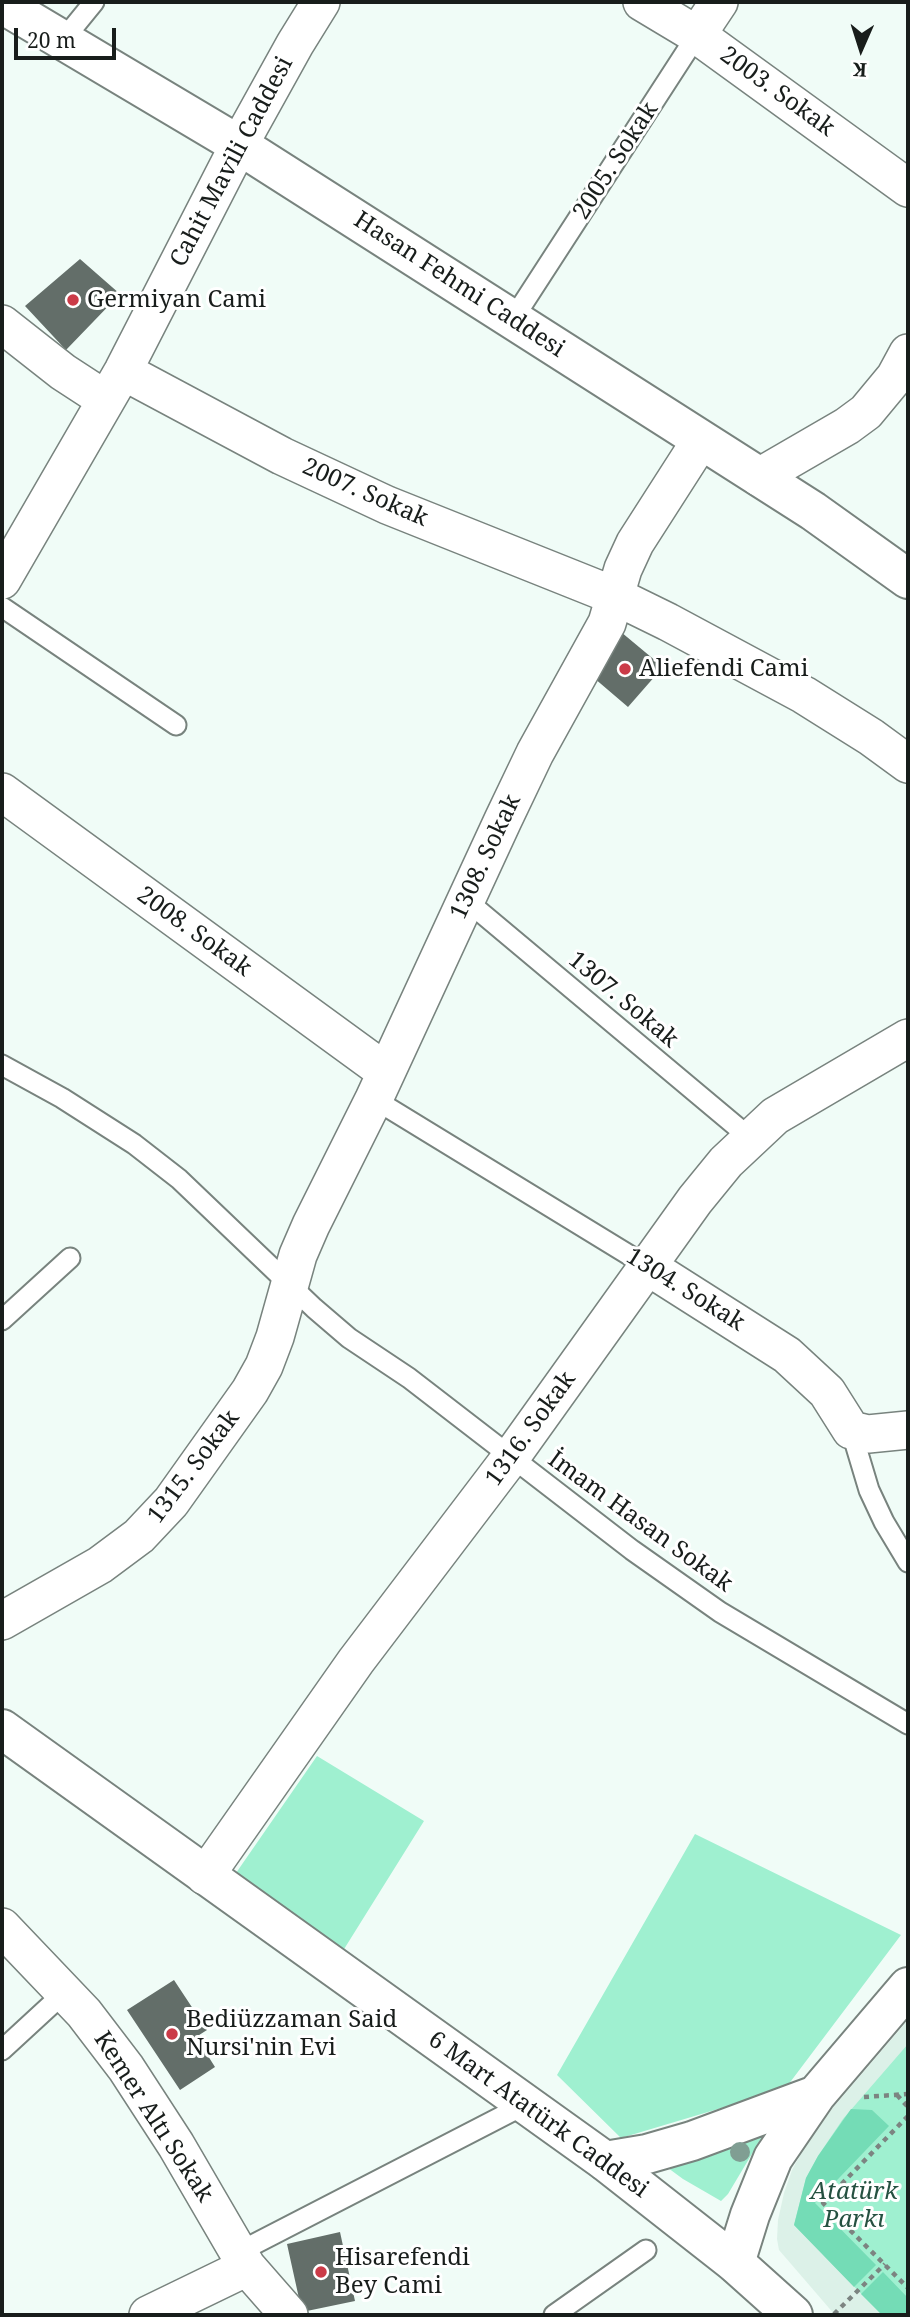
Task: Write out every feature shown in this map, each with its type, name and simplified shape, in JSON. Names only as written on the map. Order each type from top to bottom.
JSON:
[{"type":"main road","name":"Hasan Fehmi Caddesi","points":[[2,5],[239,145],[813,511],[908,579]]},
{"type":"main road","name":"6 Mart Atatürk Caddesi","points":[[7,1742],[205,1876],[605,2161],[735,2263],[793,2315]]},
{"type":"main road","points":[[735,2263],[750,2215],[773,2158],[816,2095],[908,1987]]},
{"type":"main road","points":[[605,2161],[647,2154],[692,2141],[816,2095]]},
{"type":"street","name":"Cahit Mavili Caddesi","points":[[2,580],[115,386],[239,145],[321,2]]},
{"type":"street","name":"2003. Sokak","points":[[642,2],[697,35],[908,188]]},
{"type":"street","name":"2005. Sokak","points":[[697,35],[719,2]]},
{"type":"street","name":"2007. Sokak","points":[[2,324],[63,372],[115,386],[282,456],[387,505],[615,596],[804,695],[908,764]]},
{"type":"street","points":[[759,477],[847,426],[866,412],[895,377],[908,353]]},
{"type":"street","name":"1308. Sokak","points":[[291,1286],[298,1255],[307,1235],[380,1086],[535,753],[607,623],[623,569],[635,543],[701,440]]},
{"type":"street","name":"2008. Sokak","points":[[2,792],[380,1086]]},
{"type":"street","name":"1316. Sokak","points":[[205,1876],[356,1661],[512,1457],[647,1266],[726,1161],[749,1137],[775,1116],[908,1038]]},
{"type":"street","name":"1304. Sokak","points":[[647,1266],[787,1355],[827,1392],[851,1430]]},
{"type":"street","name":"1315. Sokak","points":[[2,1620],[120,1552],[171,1502],[250,1391],[275,1337],[291,1286]]},
{"type":"street","points":[[851,1430],[868,1434],[908,1430]]},
{"type":"street","name":"Kemer Altı Sokak","points":[[2,1927],[84,2013],[127,2067],[243,2260],[289,2315]]},
{"type":"street","points":[[148,2315],[243,2260]]},
{"type":"lane","points":[[63,40],[94,2]]},
{"type":"lane","name":"2005. Sokak","points":[[513,319],[697,35]]},
{"type":"lane","points":[[2,607],[176,725]]},
{"type":"lane","name":"1307. Sokak","points":[[466,900],[749,1137]]},
{"type":"lane","name":"İmam Hasan Sokak","points":[[2,1065],[62,1098],[134,1143],[179,1179],[349,1338],[409,1378],[632,1550],[720,1612],[808,1666],[908,1722]]},
{"type":"lane","name":"1304. Sokak","points":[[380,1086],[647,1266]]},
{"type":"lane","points":[[2,1320],[70,1258]]},
{"type":"lane","name":"1304. Sokak","points":[[851,1430],[869,1490],[908,1562]]},
{"type":"lane","points":[[2,2050],[65,1992]]},
{"type":"lane","points":[[243,2260],[526,2104]]},
{"type":"lane","points":[[554,2315],[646,2250]]},
{"type":"path","points":[[860,2097],[908,2094]]},
{"type":"path","points":[[897,2095],[908,2107]]},
{"type":"path","points":[[908,2116],[823,2203],[908,2288]]},
{"type":"path","points":[[834,2314],[885,2264]]},
{"type":"shaded area","name":"Atatürk Parkı","points":[[908,2020],[908,2315],[835,2315],[779,2250],[778,2220],[784,2193],[804,2148],[831,2110]]},
{"type":"green space","points":[[317,1756],[424,1821],[336,1962],[227,1886]]},
{"type":"green space","points":[[695,1834],[901,1935],[785,2089],[621,2138],[557,2075]]},
{"type":"green space","name":"Atatürk Parkı","points":[[908,2044],[908,2315],[882,2315],[794,2225],[806,2178],[818,2156],[843,2119]]},
{"type":"green space","points":[[851,2109],[872,2110],[889,2126],[815,2203],[876,2265],[854,2287],[794,2225],[806,2178]]},
{"type":"green space","points":[[765,2132],[728,2194],[721,2201],[664,2165]]},
{"type":"green space","points":[[883,2272],[908,2298],[908,2315],[882,2315],[861,2294]]},
{"type":"building","name":"Germiyan Cami","points":[[80,259],[120,294],[66,350],[25,306]]},
{"type":"building","name":"Aliefendi Cami","points":[[621,632],[663,667],[628,707],[587,672]]},
{"type":"building","name":"Bediüzzaman Said Nursi'nin Evi","points":[[174,1980],[207,2030],[196,2037],[215,2067],[180,2090],[127,2010]]},
{"type":"building","name":"Hisarefendi Bey Cami","points":[[340,2232],[355,2301],[302,2312],[287,2244]]},
{"type":"place","name":"Germiyan Cami","points":[[73,300]]},
{"type":"place","name":"Aliefendi Cami","points":[[625,669]]},
{"type":"place","name":"Bediüzzaman Said Nursi'nin Evi","points":[[172,2034]]},
{"type":"place","name":"Hisarefendi Bey Cami","points":[[321,2272]]}]
